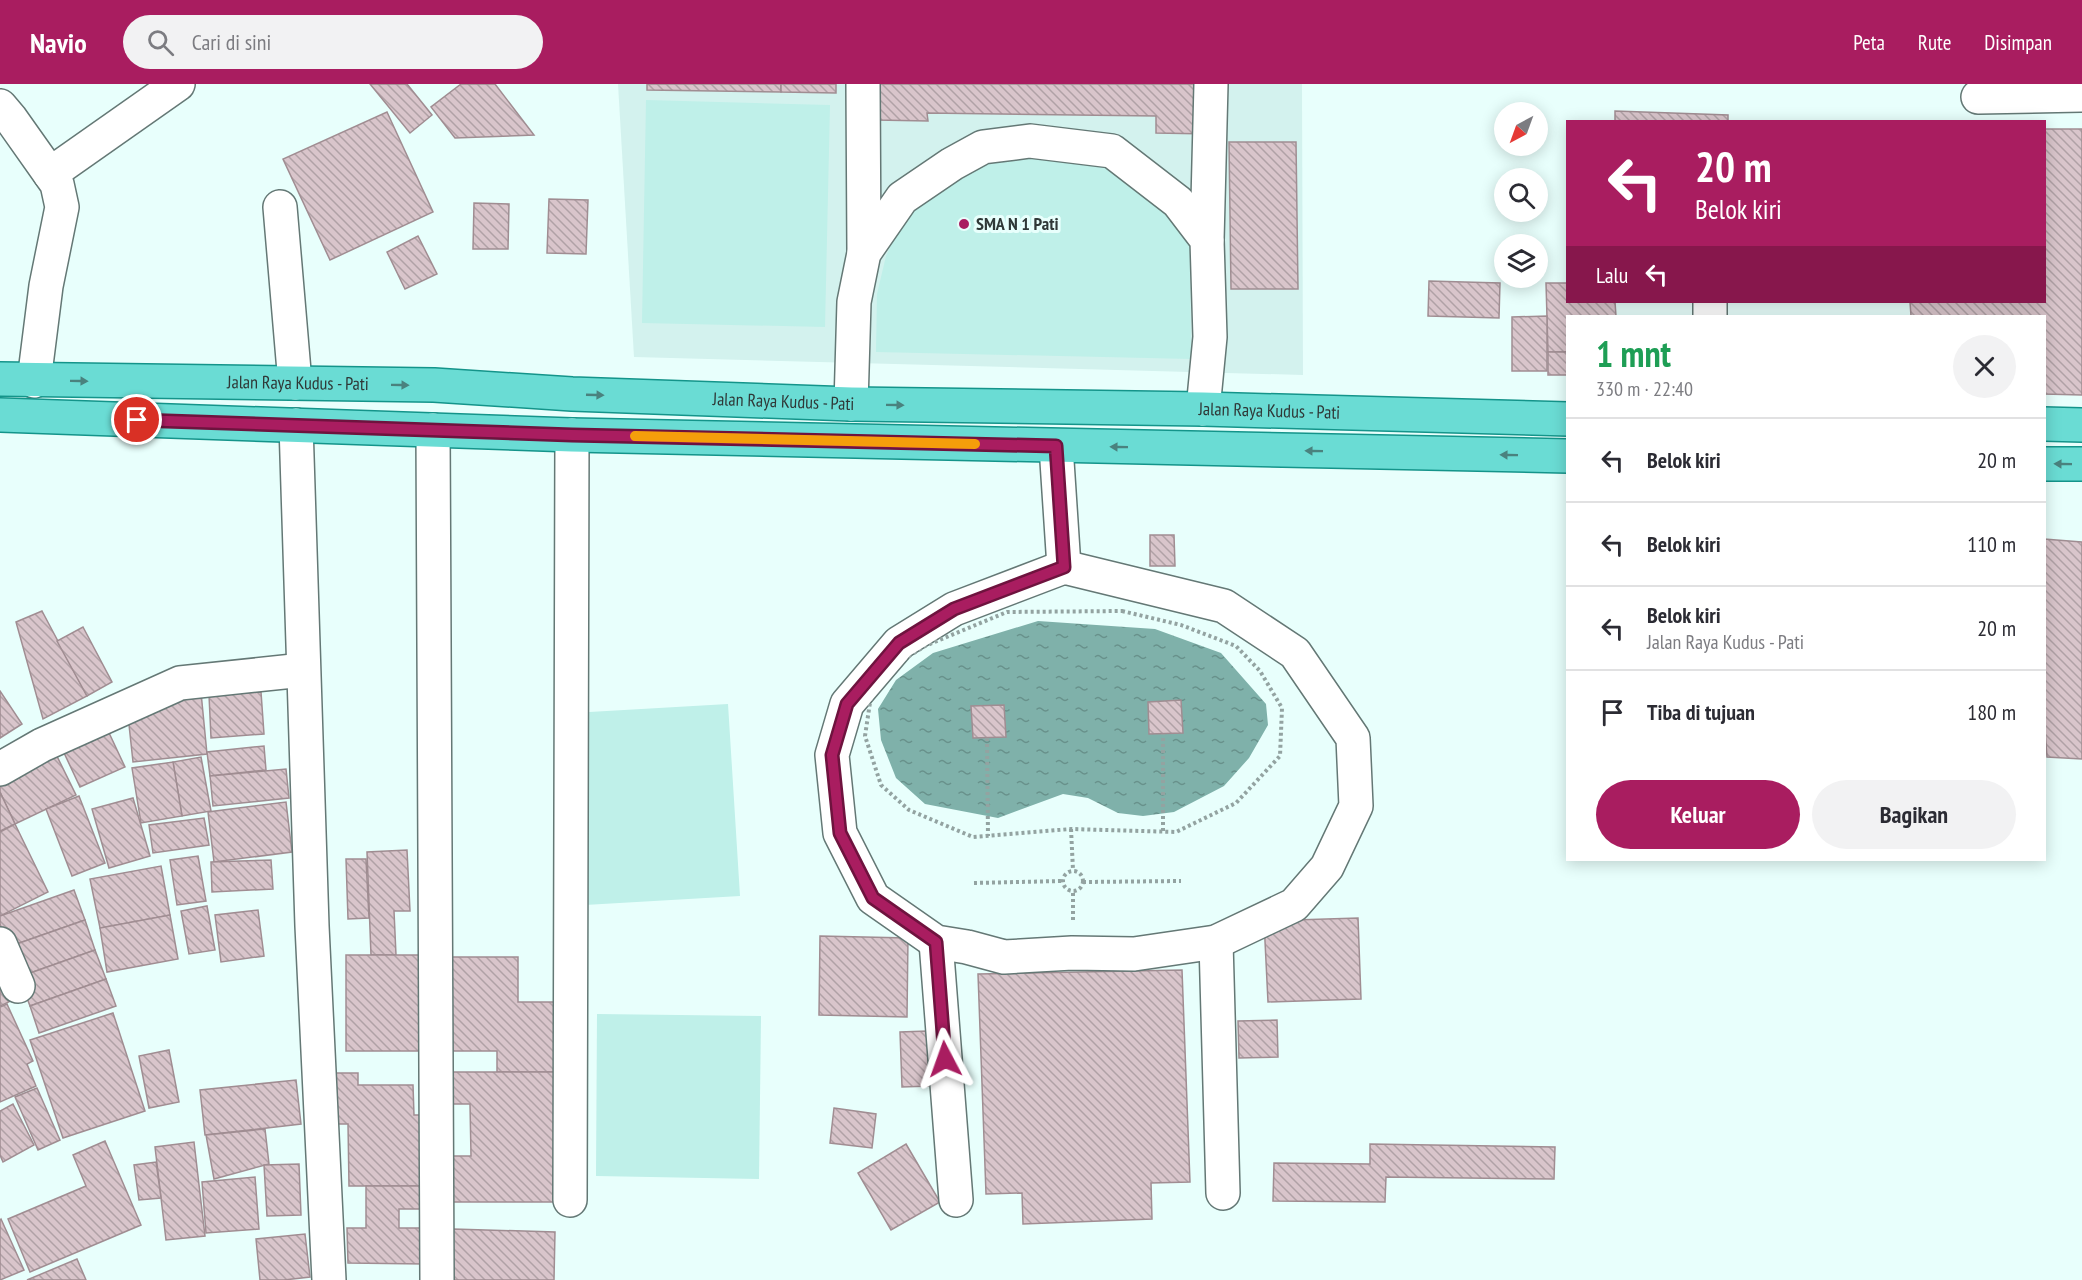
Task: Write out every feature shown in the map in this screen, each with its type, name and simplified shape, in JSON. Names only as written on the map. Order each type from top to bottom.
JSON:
[{"type":"main road","name":"Jalan Raya Kudus - Pati","points":[[0,379],[434,385],[572,394],[852,404],[1203,409],[1566,419]]},
{"type":"main road","name":"Jalan Raya Kudus - Pati","points":[[0,415],[572,435],[1566,456]]},
{"type":"main road","points":[[2046,424],[2082,424]]},
{"type":"main road","points":[[2046,464],[2082,464]]},
{"type":"street","points":[[50,174],[178,84]]},
{"type":"street","points":[[852,404],[854,302],[864,253],[863,84]]},
{"type":"street","points":[[1203,409],[1210,338],[1207,240],[1211,84]]},
{"type":"street","points":[[1978,97],[2082,95]]},
{"type":"street","points":[[0,106],[57,184],[62,207],[46,286],[34,381]]},
{"type":"street","points":[[864,253],[902,198],[952,164],[983,147],[1030,141],[1112,151],[1178,202],[1207,240]]},
{"type":"street","points":[[280,207],[295,383]]},
{"type":"street","points":[[296,425],[313,938],[329,1280]]},
{"type":"street","points":[[433,430],[437,1280]]},
{"type":"street","points":[[570,1200],[572,435]]},
{"type":"street","points":[[1056,446],[1064,567]]},
{"type":"street","points":[[1064,567],[1224,606],[1295,653],[1353,738],[1356,806],[1327,867],[1294,905],[1216,942],[1134,954],[1072,953],[1004,957],[936,942],[873,898],[840,833],[832,755],[847,704],[899,643],[954,609],[1064,567]]},
{"type":"street","points":[[0,769],[42,745],[180,683],[303,670]]},
{"type":"street","points":[[936,942],[956,1200]]},
{"type":"street","points":[[1216,942],[1223,1193]]},
{"type":"street","points":[[0,944],[18,986]]},
{"type":"path","points":[[1122,611],[1181,625],[1236,646],[1260,671],[1282,708],[1280,756],[1236,803],[1176,832],[1071,829],[973,837],[909,810],[881,785],[865,736],[871,696],[892,667],[925,646],[1007,612],[1122,611]]},
{"type":"path","points":[[1162,831],[1163,734]]},
{"type":"path","points":[[987,738],[988,836]]},
{"type":"path","points":[[1071,829],[1073,870]]},
{"type":"path","points":[[1073,870],[1080,873],[1083,882],[1080,889],[1073,891],[1067,890],[1062,881],[1064,875],[1073,870]]},
{"type":"path","points":[[974,883],[1062,881]]},
{"type":"path","points":[[1083,882],[1181,881]]},
{"type":"shaded area","name":"SMA N 1 Pati","points":[[618,84],[1302,84],[1303,375],[634,357]]},
{"type":"shaded area","points":[[646,100],[830,105],[825,327],[642,323]]},
{"type":"shaded area","points":[[983,156],[1099,160],[1175,212],[1190,246],[1191,359],[876,352],[877,294],[886,256],[907,209]]},
{"type":"shaded area","points":[[728,704],[740,896],[585,905],[572,713]]},
{"type":"shaded area","points":[[597,1014],[761,1016],[759,1179],[596,1176]]},
{"type":"water","points":[[1038,621],[1155,629],[1221,653],[1266,704],[1268,725],[1249,758],[1224,786],[1174,812],[1143,816],[1118,813],[1088,798],[1063,794],[998,818],[925,804],[896,778],[881,740],[878,709],[896,680],[933,653]]},
{"type":"building","points":[[370,84],[407,84],[432,115],[410,133]]},
{"type":"building","points":[[461,84],[495,84],[534,135],[455,138],[431,107]]},
{"type":"building","points":[[647,84],[781,84],[781,92],[647,90]]},
{"type":"building","points":[[781,84],[836,84],[836,93],[781,92]]},
{"type":"building","points":[[876,84],[1210,84],[1209,134],[1156,133],[1156,116],[927,113],[928,121],[876,120]]},
{"type":"building","points":[[1615,111],[1728,115],[1728,120],[1615,120]]},
{"type":"building","points":[[387,112],[433,212],[330,260],[283,159]]},
{"type":"building","points":[[2046,129],[2082,129],[2082,395],[2046,394],[2046,315],[1911,315],[1910,303],[2046,303]]},
{"type":"building","points":[[1229,142],[1296,142],[1298,289],[1231,289]]},
{"type":"building","points":[[549,199],[588,200],[586,254],[547,253]]},
{"type":"building","points":[[474,203],[509,204],[508,249],[473,249]]},
{"type":"building","points":[[418,236],[437,274],[405,289],[387,252]]},
{"type":"building","points":[[1429,281],[1494,283],[1494,288],[1500,288],[1499,318],[1428,316]]},
{"type":"building","points":[[1548,283],[1566,283],[1566,303],[1615,303],[1616,315],[1566,315],[1566,352],[1548,352],[1546,288]]},
{"type":"building","points":[[1547,316],[1547,371],[1512,371],[1512,317]]},
{"type":"building","points":[[1548,352],[1566,352],[1566,375],[1548,375]]},
{"type":"building","points":[[1150,535],[1174,535],[1175,566],[1150,566]]},
{"type":"building","points":[[2046,539],[2082,542],[2082,759],[2047,757]]},
{"type":"building","points":[[42,611],[87,696],[43,719],[16,622]]},
{"type":"building","points":[[83,627],[112,682],[87,696],[57,641]]},
{"type":"building","points":[[200,682],[207,754],[133,762],[127,706]]},
{"type":"building","points":[[0,691],[22,724],[0,738]]},
{"type":"building","points":[[261,692],[264,734],[211,738],[209,695]]},
{"type":"building","points":[[1181,700],[1183,733],[1149,734],[1148,702]]},
{"type":"building","points":[[1004,705],[1006,737],[973,738],[971,706]]},
{"type":"building","points":[[103,720],[125,767],[80,787],[58,740]]},
{"type":"building","points":[[51,744],[76,795],[15,824],[0,792],[0,772]]},
{"type":"building","points":[[264,746],[266,770],[210,776],[207,752]]},
{"type":"building","points":[[201,757],[211,811],[182,816],[173,762]]},
{"type":"building","points":[[173,762],[182,816],[141,823],[132,768]]},
{"type":"building","points":[[286,769],[289,798],[213,806],[210,776]]},
{"type":"building","points":[[0,792],[15,824],[0,831]]},
{"type":"building","points":[[79,796],[105,863],[72,876],[46,809]]},
{"type":"building","points":[[133,798],[150,856],[109,868],[92,809]]},
{"type":"building","points":[[286,802],[292,852],[214,862],[208,812]]},
{"type":"building","points":[[204,818],[209,845],[153,853],[149,825]]},
{"type":"building","points":[[15,824],[48,892],[0,916],[0,832]]},
{"type":"building","points":[[407,850],[410,911],[394,911],[396,955],[371,955],[367,852]]},
{"type":"building","points":[[198,856],[206,901],[177,905],[170,860]]},
{"type":"building","points":[[346,859],[366,859],[369,918],[348,919]]},
{"type":"building","points":[[271,860],[273,889],[212,892],[211,862]]},
{"type":"building","points":[[161,866],[170,915],[100,928],[90,879]]},
{"type":"building","points":[[74,890],[85,920],[8,947],[0,924],[0,916]]},
{"type":"building","points":[[207,906],[215,950],[189,954],[181,911]]},
{"type":"building","points":[[258,910],[264,956],[221,962],[215,915]]},
{"type":"building","points":[[170,915],[178,959],[107,972],[100,928]]},
{"type":"building","points":[[1358,918],[1361,999],[1268,1002],[1264,921]]},
{"type":"building","points":[[85,920],[95,950],[19,977],[8,947]]},
{"type":"building","points":[[820,936],[908,938],[907,1017],[819,1015]]},
{"type":"building","points":[[95,950],[106,979],[30,1006],[19,977]]},
{"type":"building","points":[[346,955],[421,955],[421,1051],[346,1051]]},
{"type":"building","points":[[438,957],[518,957],[518,1002],[554,1002],[555,1072],[497,1072],[497,1051],[439,1051]]},
{"type":"building","points":[[1182,970],[1190,1182],[1151,1183],[1152,1219],[1023,1224],[1022,1193],[986,1194],[978,974]]},
{"type":"building","points":[[0,972],[13,1000],[0,1006]]},
{"type":"building","points":[[106,979],[116,1006],[39,1033],[30,1006]]},
{"type":"building","points":[[7,1004],[33,1061],[27,1064],[36,1086],[0,1102],[0,1007]]},
{"type":"building","points":[[113,1013],[145,1111],[63,1138],[30,1040]]},
{"type":"building","points":[[1277,1020],[1278,1057],[1239,1058],[1238,1021]]},
{"type":"building","points":[[927,1031],[930,1086],[902,1087],[900,1032]]},
{"type":"building","points":[[169,1050],[179,1102],[149,1108],[139,1056]]},
{"type":"building","points":[[439,1072],[554,1072],[555,1202],[440,1202],[440,1156],[471,1156],[470,1104],[440,1104]]},
{"type":"building","points":[[322,1073],[358,1073],[358,1085],[413,1085],[414,1115],[420,1115],[421,1186],[349,1186],[348,1124],[322,1124]]},
{"type":"building","points":[[296,1080],[301,1124],[205,1135],[200,1090]]},
{"type":"building","points":[[37,1088],[60,1140],[38,1150],[15,1097]]},
{"type":"building","points":[[13,1104],[34,1145],[3,1162],[0,1155],[0,1111]]},
{"type":"building","points":[[834,1108],[876,1114],[872,1148],[830,1143]]},
{"type":"building","points":[[265,1129],[269,1164],[214,1179],[206,1135]]},
{"type":"building","points":[[105,1141],[141,1225],[30,1272],[8,1219],[86,1186],[73,1155]]},
{"type":"building","points":[[194,1142],[205,1236],[166,1240],[155,1147]]},
{"type":"building","points":[[906,1144],[940,1202],[891,1230],[858,1173]]},
{"type":"building","points":[[1370,1144],[1555,1147],[1554,1179],[1386,1177],[1385,1202],[1273,1201],[1274,1163],[1370,1164]]},
{"type":"building","points":[[156,1162],[161,1198],[139,1200],[134,1165]]},
{"type":"building","points":[[299,1164],[301,1215],[267,1216],[264,1165]]},
{"type":"building","points":[[255,1177],[259,1229],[206,1233],[202,1182]]},
{"type":"building","points":[[366,1186],[426,1186],[426,1209],[399,1209],[399,1228],[423,1228],[424,1264],[348,1263],[347,1228],[366,1228]]},
{"type":"building","points":[[0,1220],[24,1270],[0,1280]]},
{"type":"building","points":[[453,1229],[555,1232],[554,1280],[452,1280]]},
{"type":"building","points":[[305,1234],[310,1277],[260,1280],[256,1239]]},
{"type":"building","points":[[77,1259],[86,1280],[27,1280]]},
{"type":"slow traffic","points":[[635,436],[975,444]]},
{"type":"place","name":"SMA N 1 Pati","points":[[964,224]]},
{"type":"route","points":[[137,420],[572,435],[1056,446],[1064,567],[954,609],[899,643],[847,704],[832,755],[840,833],[873,898],[936,942],[945,1059]]}]
